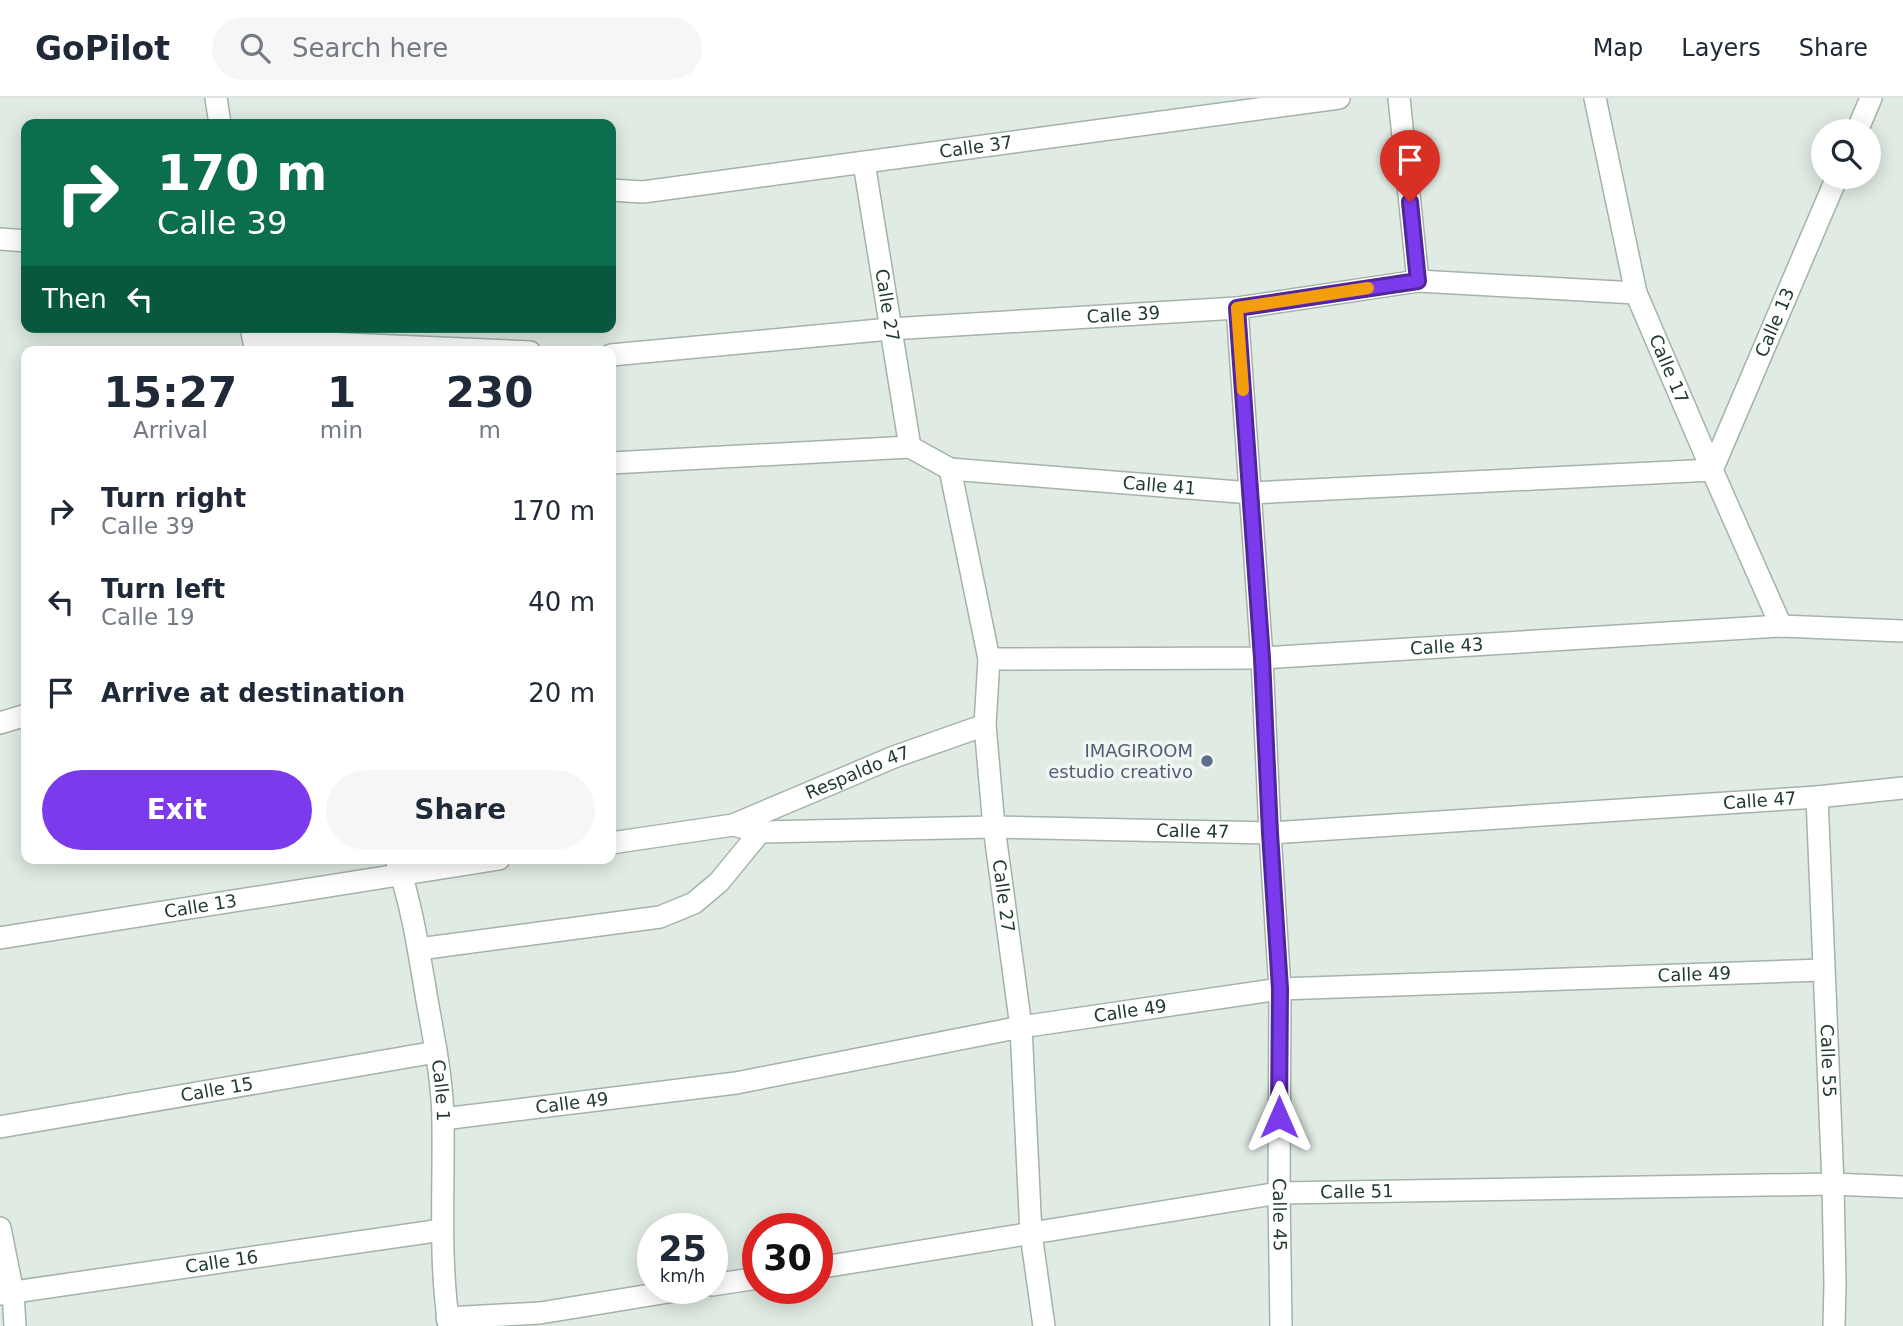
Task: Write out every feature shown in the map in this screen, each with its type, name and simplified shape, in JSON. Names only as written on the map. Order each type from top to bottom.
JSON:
[{"type":"street","points":[[216,98],[219,119]]},
{"type":"street","name":"Calle 37","points":[[616,190],[643,192],[1339,98]]},
{"type":"street","points":[[1399,98],[1418,281]]},
{"type":"street","name":"Calle 17","points":[[1595,98],[1636,293],[1782,626]]},
{"type":"street","points":[[1862,119],[1871,98]]},
{"type":"street","name":"Calle 27","points":[[864,163],[910,447]]},
{"type":"street","name":"Calle 13","points":[[1712,470],[1832,189]]},
{"type":"street","points":[[0,239],[21,241]]},
{"type":"street","name":"Calle 39","points":[[616,355],[890,329],[1237,308],[1418,281],[1636,293]]},
{"type":"street","name":"Calle 45","points":[[1237,308],[1262,658],[1280,989],[1281,1326]]},
{"type":"street","points":[[254,340],[392,346]]},
{"type":"street","points":[[616,463],[910,447]]},
{"type":"street","name":"Calle 41","points":[[910,447],[950,469],[1251,493],[1712,470]]},
{"type":"street","name":"Calle 27","points":[[950,469],[989,659],[985,725],[994,827],[1021,1027],[1031,1234],[1044,1326]]},
{"type":"street","name":"Calle 43","points":[[989,659],[1262,658],[1782,626],[1903,631]]},
{"type":"street","points":[[0,723],[21,717]]},
{"type":"street","name":"Respaldo 47","points":[[733,825],[894,757],[985,725]]},
{"type":"street","name":"Calle 47","points":[[616,842],[733,825],[760,832],[994,827],[1270,833],[1817,797],[1903,788]]},
{"type":"street","name":"Calle 55","points":[[1817,797],[1833,1184],[1834,1326]]},
{"type":"street","points":[[419,949],[660,917],[694,902],[719,882],[760,832]]},
{"type":"street","points":[[399,866],[428,864]]},
{"type":"street","name":"Calle 13","points":[[0,938],[399,866]]},
{"type":"street","name":"Calle 1","points":[[399,866],[419,949],[436,1052],[443,1119],[442,1230],[448,1322]]},
{"type":"street","name":"Calle 49","points":[[443,1119],[736,1083],[1021,1027],[1280,989],[1823,970]]},
{"type":"street","name":"Calle 15","points":[[0,1127],[436,1052]]},
{"type":"street","name":"Calle 51","points":[[833,1265],[1279,1193],[1833,1184],[1903,1187]]},
{"type":"street","points":[[0,1228],[6,1293],[15,1326]]},
{"type":"street","name":"Calle 16","points":[[6,1293],[442,1230]]},
{"type":"street","points":[[448,1322],[540,1312],[637,1297]]},
{"type":"slow traffic","points":[[1243,390],[1237,308],[1368,288]]},
{"type":"place","name":"IMAGIROOM estudio creativo","points":[[1207,761]]},
{"type":"route","points":[[1279,1117],[1280,989],[1262,658],[1237,308],[1418,281],[1410,202]]}]
